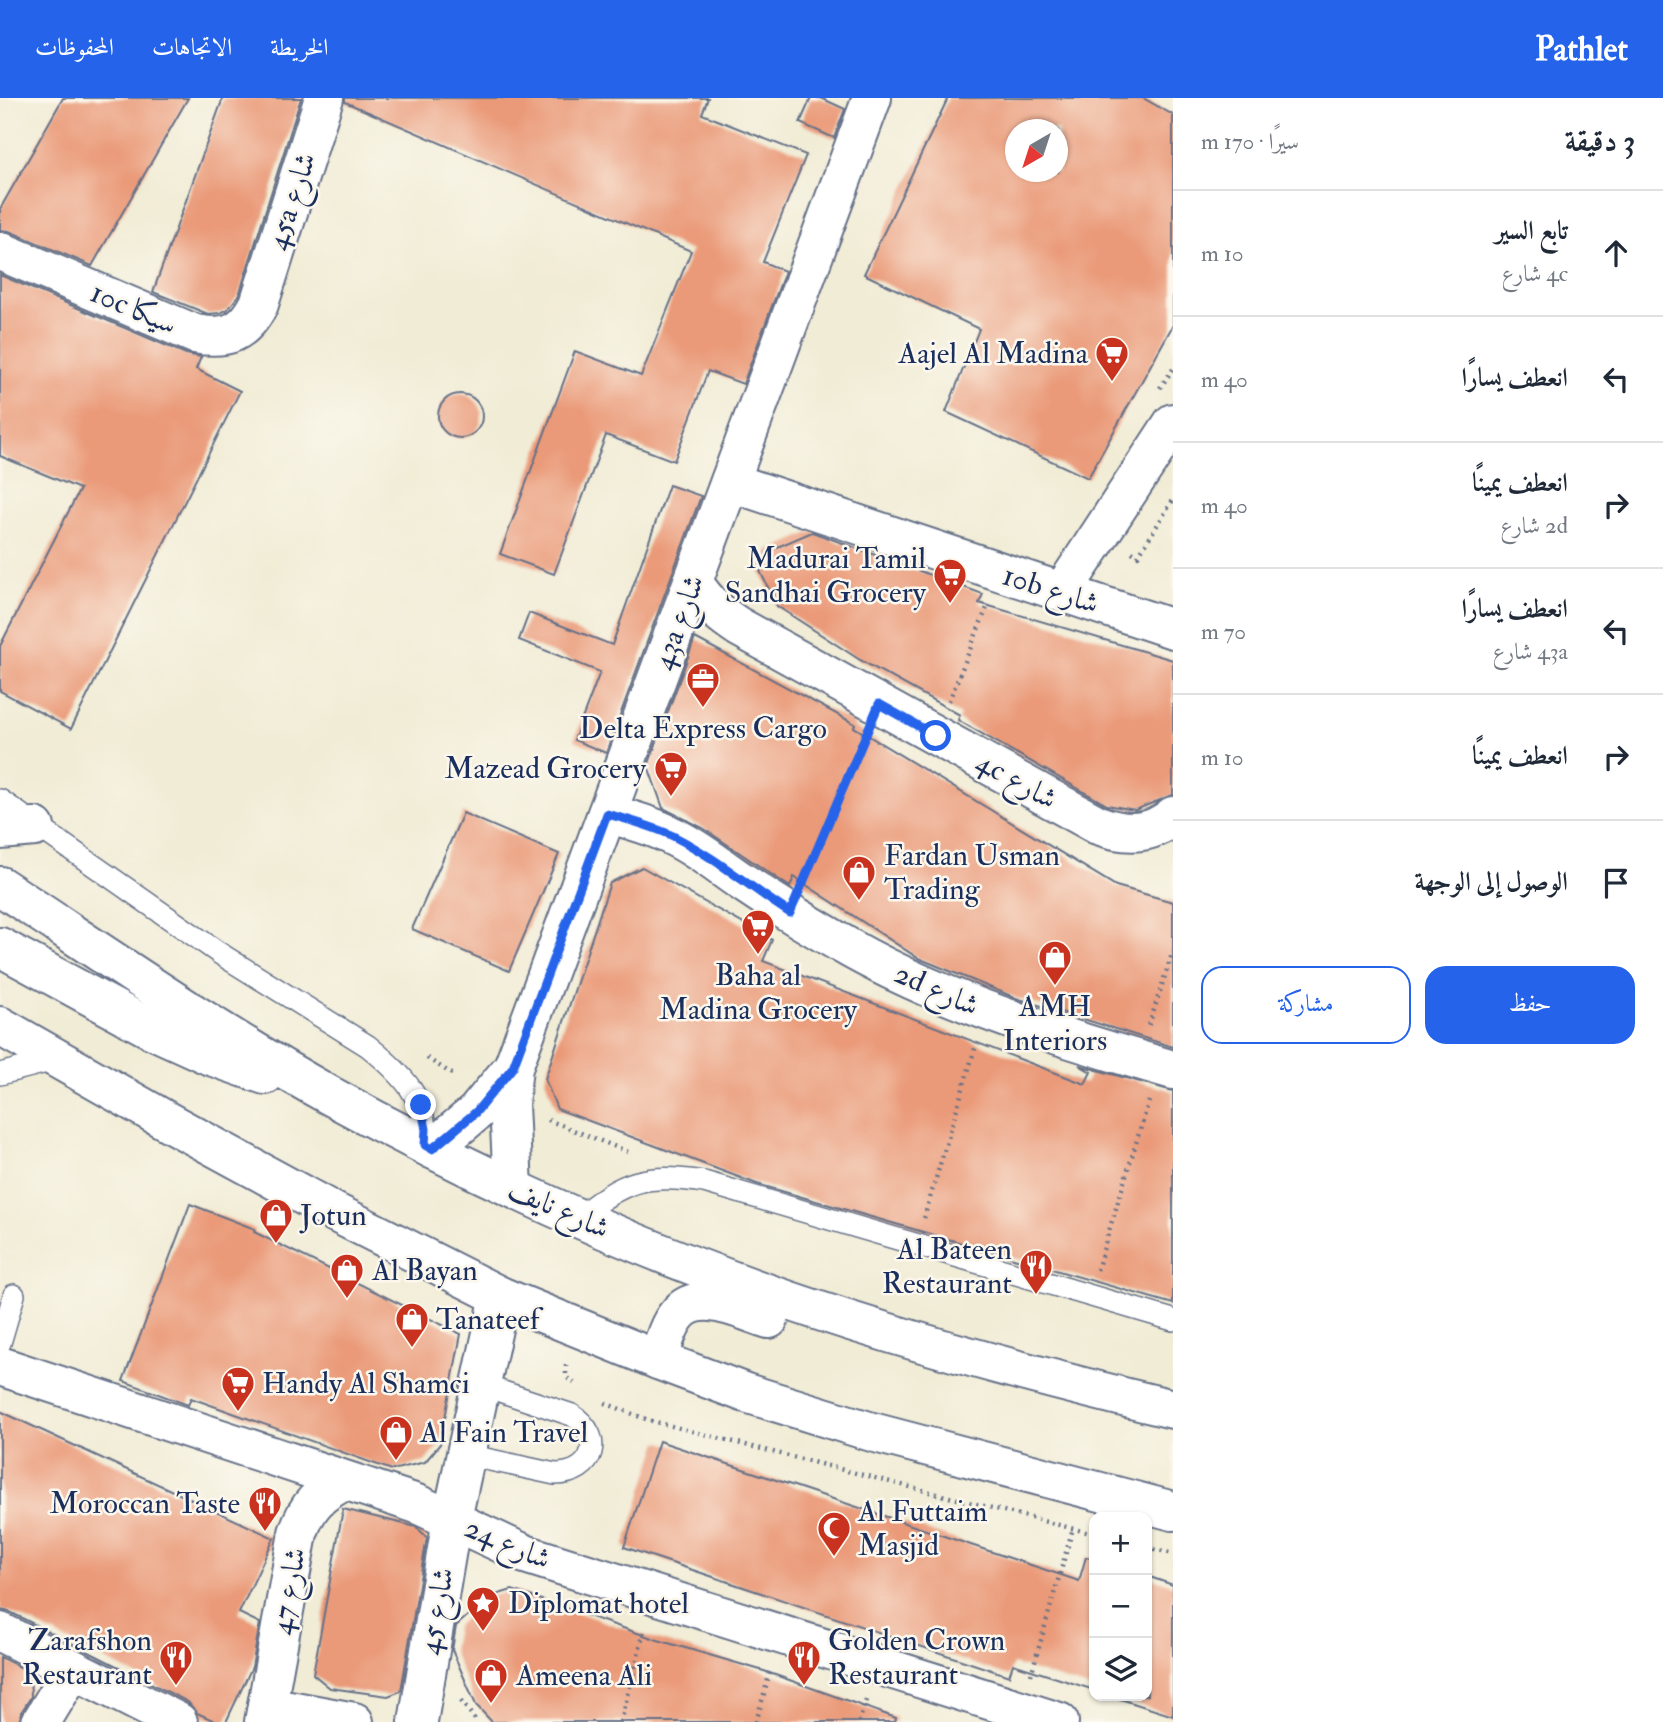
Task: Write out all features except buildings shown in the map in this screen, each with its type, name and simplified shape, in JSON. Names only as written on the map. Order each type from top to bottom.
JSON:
[{"type":"street","name":"45a شارع","points":[[259,304],[324,98]]},
{"type":"street","name":"43a شارع","points":[[513,1188],[509,1105],[513,1067],[872,98]]},
{"type":"street","name":"10c سيكا","points":[[0,251],[195,334],[226,336],[251,318],[259,304]]},
{"type":"street","points":[[1062,592],[1165,407]]},
{"type":"street","name":"10b شارع","points":[[730,482],[1173,629]]},
{"type":"street","name":"4c شارع","points":[[693,582],[704,600],[720,615],[1098,825],[1116,832],[1135,833],[1154,829],[1173,816]]},
{"type":"street","name":"2d شارع","points":[[607,814],[642,823],[673,836],[790,913],[853,950],[918,983],[986,1011],[1157,1066]]},
{"type":"street","name":"شارع نايف","points":[[0,886],[193,1013],[327,1093],[428,1147],[578,1217],[641,1245],[761,1291],[927,1344],[1065,1384],[1173,1409]]},
{"type":"street","points":[[0,947],[163,1035],[208,1055],[327,1093]]},
{"type":"street","points":[[0,1026],[334,1212],[500,1296],[746,1393],[872,1432],[1173,1511]]},
{"type":"street","name":"43a شارع","points":[[428,1147],[476,1112],[513,1067]]},
{"type":"street","name":"شارع 45","points":[[418,1722],[452,1519],[500,1296]]},
{"type":"street","points":[[658,1360],[678,1313],[699,1301],[722,1304],[892,1356],[917,1352],[927,1344]]},
{"type":"street","name":"شارع 24","points":[[0,1366],[417,1504],[525,1553],[1059,1722]]},
{"type":"street","name":"شارع 47","points":[[266,1714],[298,1533],[304,1515],[314,1500],[345,1481]]},
{"type":"street","points":[[0,1632],[178,1722]]},
{"type":"street","points":[[41,1722],[73,1669]]},
{"type":"street","points":[[266,1714],[354,1722]]},
{"type":"lane","points":[[0,800],[18,829],[368,1046],[389,1063],[407,1083],[421,1105],[428,1147]]},
{"type":"lane","points":[[0,1073],[58,1059]]},
{"type":"lane","points":[[578,1217],[605,1195],[636,1181],[671,1177],[704,1182],[1173,1320]]},
{"type":"lane","points":[[0,1343],[14,1294]]},
{"type":"lane","points":[[467,1455],[555,1474],[567,1474],[578,1470],[591,1452],[589,1430],[582,1421],[572,1415],[482,1385]]},
{"type":"path","points":[[1165,407],[1173,369]]},
{"type":"path","points":[[936,736],[1001,572]]},
{"type":"path","points":[[790,913],[879,704]]},
{"type":"path","points":[[1089,1296],[1157,1066],[1173,951]]},
{"type":"path","points":[[916,1245],[986,1011]]},
{"type":"path","points":[[567,1352],[566,1377],[576,1384]]},
{"type":"path","points":[[595,1396],[648,1420],[1089,1533]]},
{"type":"path","points":[[1021,1710],[1073,1528]]},
{"type":"path","points":[[1152,1548],[1173,1554]]},
{"type":"path","points":[[621,1722],[653,1594]]},
{"type":"path","points":[[756,1722],[782,1634]]},
{"type":"path","points":[[460,1699],[477,1722]]},
{"type":"place","name":"Aajel Al Madina","points":[[1112,383]]},
{"type":"place","name":"Madurai Tamil Sandhai Grocery","points":[[950,605]]},
{"type":"place","name":"Delta Express Cargo","points":[[703,709]]},
{"type":"place","name":"Mazead Grocery","points":[[671,798]]},
{"type":"place","name":"Fardan Usman Trading","points":[[859,902]]},
{"type":"place","name":"Baha al Madina Grocery","points":[[758,956]]},
{"type":"place","name":"AMH Interiors","points":[[1055,987]]},
{"type":"place","name":"Jotun","points":[[276,1245]]},
{"type":"place","name":"Al Bateen Restaurant","points":[[1036,1296]]},
{"type":"place","name":"Al Bayan","points":[[347,1300]]},
{"type":"place","name":"Tanateef","points":[[412,1349]]},
{"type":"place","name":"Handy Al Shamci","points":[[238,1413]]},
{"type":"place","name":"Al Fain Travel","points":[[396,1462]]},
{"type":"place","name":"Moroccan Taste","points":[[265,1533]]},
{"type":"place","name":"Al Futtaim Masjid","points":[[834,1558]]},
{"type":"place","name":"Diplomat hotel","points":[[483,1633]]},
{"type":"place","name":"Zarafshon Restaurant","points":[[176,1687]]},
{"type":"place","name":"Golden Crown Restaurant","points":[[804,1687]]},
{"type":"place","name":"Ameena Ali","points":[[491,1705]]},
{"type":"route","points":[[421,1105],[426,1129],[425,1145],[432,1149],[476,1112],[513,1067],[607,814],[642,823],[673,836],[790,913],[879,704],[936,736]]}]
